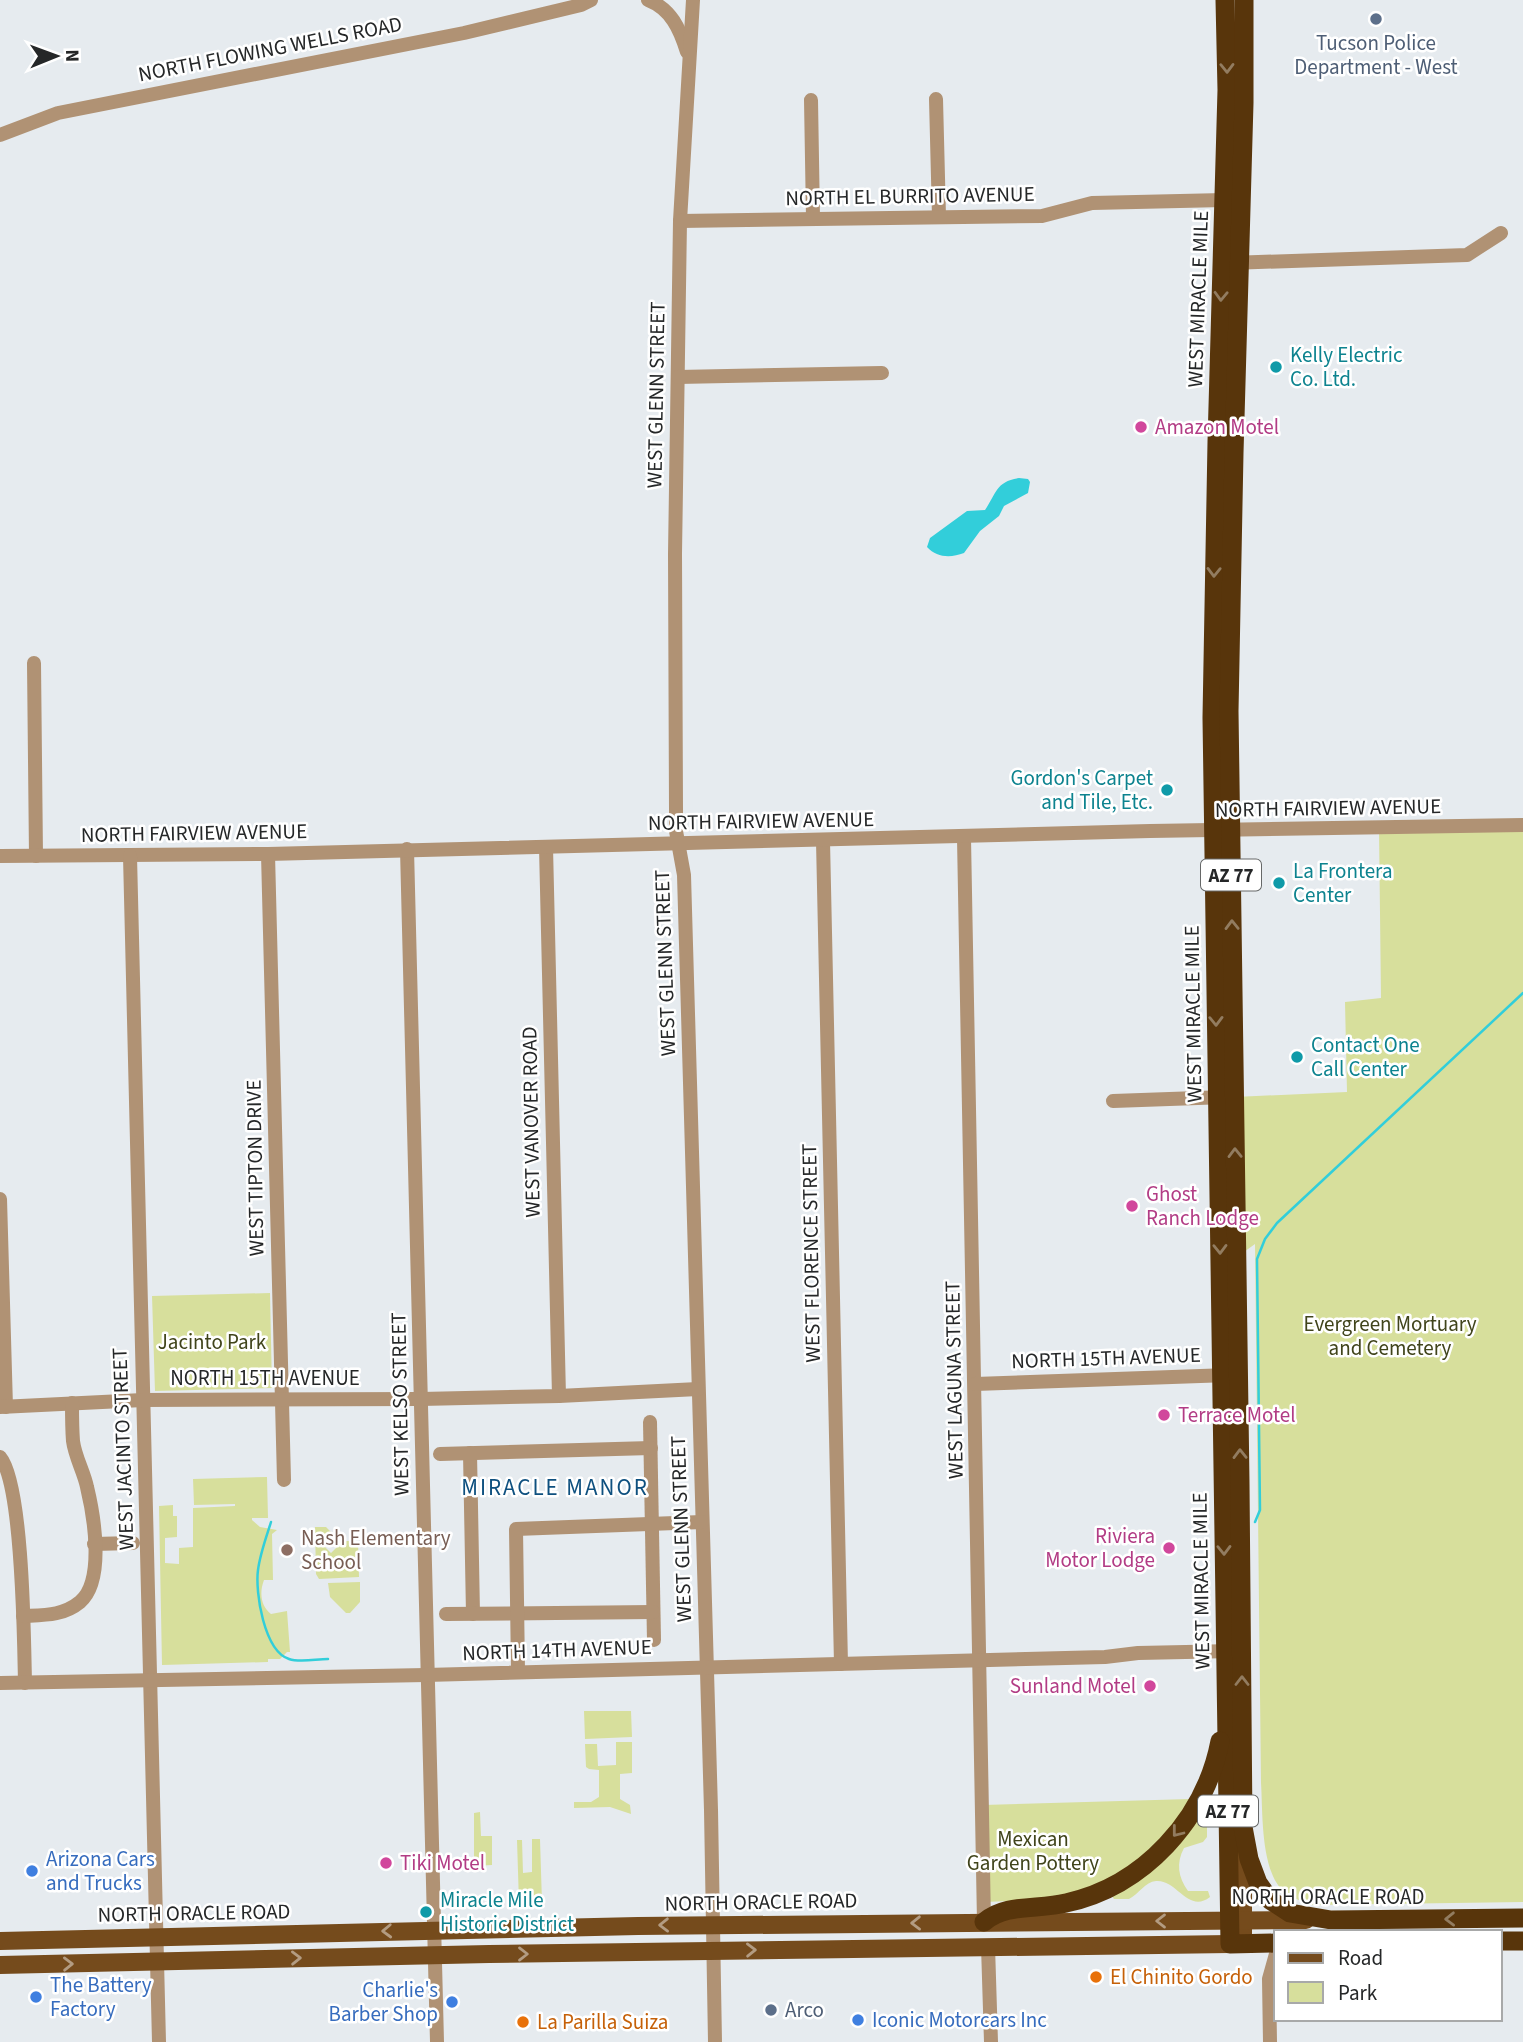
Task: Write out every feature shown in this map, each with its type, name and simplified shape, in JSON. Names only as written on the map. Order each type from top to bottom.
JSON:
[{"type":"highway","name":"WEST MIRACLE MILE","points":[[1222,830],[1229,711],[1232,552],[1231,263],[1223,200],[1227,79],[1225,0]]},
{"type":"highway","name":"WEST MIRACLE MILE","points":[[1243,1826],[1234,1651],[1222,830],[1212,710],[1217,442],[1245,78],[1244,0]]},
{"type":"highway","points":[[1217,442],[1223,451],[1222,538],[1226,549],[1232,552]]},
{"type":"highway","name":"WEST MIRACLE MILE","points":[[1234,1651],[1226,1702],[1236,1921],[1240,1944]]},
{"type":"highway","points":[[984,1922],[1003,1910],[1053,1906],[1092,1896],[1125,1880],[1152,1860],[1180,1830],[1201,1796],[1216,1759],[1226,1702]]},
{"type":"highway","name":"AZ 77","points":[[1243,1826],[1253,1874],[1263,1893],[1290,1913],[1331,1920]]},
{"type":"highway","name":"NORTH ORACLE ROAD","points":[[1331,1920],[1523,1918]]},
{"type":"highway","points":[[1502,1941],[1523,1941]]},
{"type":"highway","points":[[1240,1944],[1274,1947]]},
{"type":"main road","name":"WEST MIRACLE MILE","points":[[1236,1921],[1243,1826]]},
{"type":"main road","name":"NORTH ORACLE ROAD","points":[[0,1941],[713,1925],[1331,1920]]},
{"type":"main road","points":[[0,1965],[713,1950],[1240,1944]]},
{"type":"street","name":"NORTH FLOWING WELLS ROAD","points":[[0,135],[58,113],[464,33],[581,5],[591,0]]},
{"type":"street","points":[[648,0],[662,5],[675,22],[690,59]]},
{"type":"street","name":"WEST GLENN STREET","points":[[693,0],[680,221],[675,554],[676,821],[684,888],[711,1810],[715,2042]]},
{"type":"street","points":[[936,99],[939,217]]},
{"type":"street","points":[[811,100],[814,218]]},
{"type":"street","name":"NORTH EL BURRITO AVENUE","points":[[680,221],[1042,216],[1092,203],[1223,200]]},
{"type":"street","points":[[1231,263],[1466,255],[1501,233]]},
{"type":"street","points":[[678,377],[881,373]]},
{"type":"street","points":[[34,663],[36,856]]},
{"type":"street","name":"NORTH FAIRVIEW AVENUE","points":[[0,856],[268,854],[1523,825]]},
{"type":"street","name":"WEST LAGUNA STREET","points":[[964,838],[977,1164],[975,1384],[984,1922]]},
{"type":"street","name":"WEST FLORENCE STREET","points":[[822,841],[841,1664]]},
{"type":"street","name":"WEST VANOVER ROAD","points":[[545,847],[559,1396]]},
{"type":"street","name":"WEST KELSO STREET","points":[[407,849],[437,2042]]},
{"type":"street","name":"WEST TIPTON DRIVE","points":[[268,854],[284,1480]]},
{"type":"street","name":"WEST JACINTO STREET","points":[[130,856],[159,2042]]},
{"type":"street","points":[[1113,1101],[1226,1097]]},
{"type":"street","points":[[0,1199],[3,1407]]},
{"type":"street","name":"NORTH 15TH AVENUE","points":[[975,1384],[1230,1375]]},
{"type":"street","name":"NORTH 15TH AVENUE","points":[[3,1407],[143,1400],[559,1396],[698,1389]]},
{"type":"street","points":[[23,1616],[57,1615],[81,1601],[92,1588],[96,1567],[94,1544],[88,1489],[73,1442],[72,1402]]},
{"type":"street","points":[[650,1422],[654,1640]]},
{"type":"street","points":[[440,1454],[650,1448]]},
{"type":"street","points":[[470,1453],[473,1614]]},
{"type":"street","points":[[0,1457],[6,1464],[11,1479],[23,1616],[25,1683]]},
{"type":"street","points":[[517,1671],[516,1529],[702,1522]]},
{"type":"street","points":[[94,1544],[133,1543]]},
{"type":"street","points":[[446,1614],[653,1612]]},
{"type":"street","name":"NORTH 14TH AVENUE","points":[[0,1683],[426,1675],[1234,1651]]},
{"type":"street","points":[[1240,1944],[1259,1952],[1269,1979]]},
{"type":"street","points":[[988,1946],[991,2042]]},
{"type":"street","points":[[1270,2042],[1269,1979],[1274,1947]]},
{"type":"green space","name":"Evergreen Mortuary and Cemetery","points":[[1523,824],[1523,1902],[1313,1905],[1290,1896],[1278,1885],[1267,1859],[1263,1827],[1255,1244],[1237,1257],[1235,1097],[1347,1092],[1345,1002],[1381,998],[1379,828]]},
{"type":"green space","name":"Jacinto Park","points":[[270,1293],[272,1388],[155,1391],[152,1296]]},
{"type":"green space","points":[[267,1477],[268,1518],[252,1518],[260,1527],[277,1530],[272,1534],[273,1580],[264,1580],[262,1599],[271,1614],[287,1611],[290,1652],[280,1659],[268,1659],[268,1662],[162,1665],[159,1506],[173,1505],[173,1516],[177,1516],[177,1537],[165,1538],[165,1563],[179,1564],[179,1548],[193,1547],[193,1508],[235,1506],[194,1505],[193,1479]]},
{"type":"green space","points":[[315,1527],[326,1527],[335,1536],[325,1547],[331,1553],[343,1541],[358,1541],[359,1577],[319,1579],[316,1574]]},
{"type":"green space","points":[[360,1582],[360,1602],[350,1613],[346,1613],[330,1597],[328,1583]]},
{"type":"green space","points":[[584,1711],[631,1711],[632,1737],[585,1739]]},
{"type":"green space","points":[[616,1742],[632,1742],[632,1773],[620,1774],[620,1799],[630,1805],[631,1814],[610,1807],[574,1808],[574,1802],[591,1802],[599,1797],[599,1770],[586,1767],[585,1744],[597,1744],[598,1766],[616,1765]]},
{"type":"green space","name":"Mexican Garden Pottery","points":[[1190,1799],[1163,1841],[1108,1885],[1059,1899],[984,1902],[983,1805]]},
{"type":"green space","points":[[480,1812],[481,1836],[492,1836],[492,1865],[474,1866],[474,1813]]},
{"type":"green space","points":[[1196,1817],[1207,1825],[1207,1837],[1203,1842],[1184,1848],[1179,1870],[1188,1891],[1208,1891],[1210,1897],[1195,1901],[1170,1885],[1156,1881],[1129,1899],[1114,1899],[1112,1896]]},
{"type":"green space","points":[[532,1839],[540,1839],[542,1903],[519,1903],[517,1840],[522,1840],[523,1873],[532,1872]]},
{"type":"water","points":[[1019,478],[1028,479],[1030,482],[1028,493],[1004,506],[999,516],[980,531],[964,553],[944,556],[927,547],[930,538],[967,511],[985,510],[1001,485]]},
{"type":"waterway","points":[[1255,1522],[1260,1510],[1257,1259],[1265,1239],[1277,1223],[1523,993]]},
{"type":"waterway","points":[[271,1522],[260,1558],[257,1580],[267,1633],[280,1654],[289,1659],[328,1659]]},
{"type":"place","name":"Tucson Police Department - West","points":[[1376,19]]},
{"type":"place","name":"Kelly Electric Co. Ltd.","points":[[1276,367]]},
{"type":"place","name":"Amazon Motel","points":[[1141,427]]},
{"type":"place","name":"Gordon's Carpet and Tile, Etc.","points":[[1167,790]]},
{"type":"place","name":"La Frontera Center","points":[[1279,883]]},
{"type":"place","name":"Contact One Call Center","points":[[1297,1057]]},
{"type":"place","name":"Ghost Ranch Lodge","points":[[1132,1206]]},
{"type":"place","name":"Terrace Motel","points":[[1164,1415]]},
{"type":"place","name":"Riviera Motor Lodge","points":[[1169,1548]]},
{"type":"place","name":"Nash Elementary School","points":[[287,1550]]},
{"type":"place","name":"Sunland Motel","points":[[1150,1686]]},
{"type":"place","name":"Tiki Motel","points":[[386,1863]]},
{"type":"place","name":"Arizona Cars and Trucks","points":[[32,1871]]},
{"type":"place","name":"Miracle Mile Historic District","points":[[426,1912]]},
{"type":"place","name":"El Chinito Gordo","points":[[1096,1977]]},
{"type":"place","name":"The Battery Factory","points":[[36,1997]]},
{"type":"place","name":"Charlie's Barber Shop","points":[[452,2002]]},
{"type":"place","name":"Arco","points":[[771,2010]]},
{"type":"place","name":"Iconic Motorcars Inc","points":[[858,2020]]},
{"type":"place","name":"La Parilla Suiza","points":[[523,2022]]},
{"type":"district","name":"MIRACLE MANOR","points":[[555,1487]]}]
